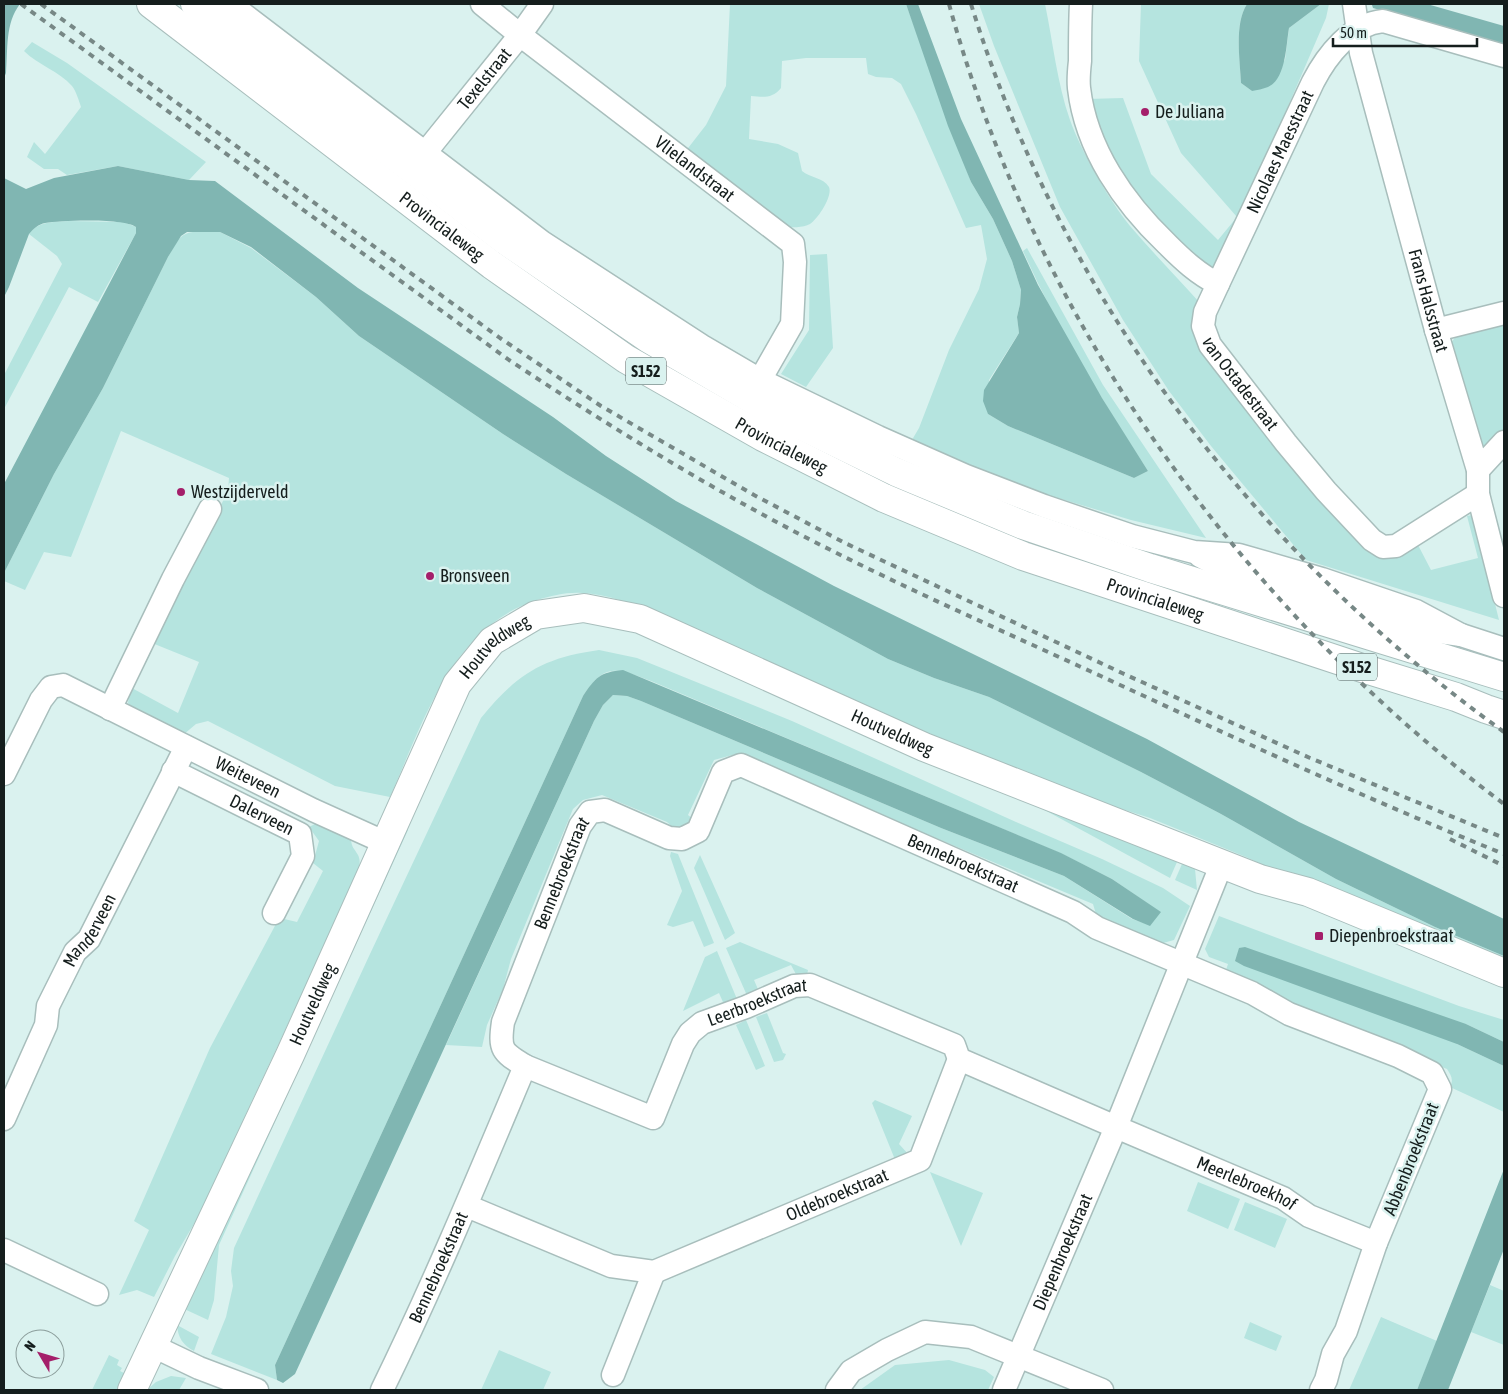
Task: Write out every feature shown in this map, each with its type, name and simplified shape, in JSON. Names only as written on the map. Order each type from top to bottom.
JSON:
[{"type":"main road","name":"Provincialeweg","points":[[151,4],[492,265],[626,359],[762,437],[884,498],[1023,556],[1344,663],[1456,697],[1486,710],[1504,715]]},
{"type":"main road","name":"Provincialeweg","points":[[195,4],[506,241],[648,339],[779,415],[896,472],[1023,525],[1150,568],[1504,677]]},
{"type":"main road","name":"Houtveldweg","points":[[132,1390],[290,1055],[457,684],[492,642],[536,615],[584,608],[640,619],[924,747],[1260,879],[1308,892],[1504,973]]},
{"type":"main road","name":"Houtveldweg","points":[[1260,879],[1302,906],[1504,992]]},
{"type":"street","points":[[230,4],[542,242],[702,346],[760,380],[878,437],[966,476],[1044,506],[1132,536],[1194,552],[1239,555],[1322,579],[1416,611],[1461,635],[1504,649]]},
{"type":"street","name":"Vlielandstraat","points":[[482,4],[793,244],[792,324],[760,380]]},
{"type":"street","name":"Texelstraat","points":[[425,153],[520,35],[542,4]]},
{"type":"street","points":[[1081,4],[1079,87],[1086,123],[1100,156],[1124,198],[1147,225],[1189,265],[1203,276],[1218,284]]},
{"type":"street","points":[[1354,14],[1373,22],[1383,21],[1504,56]]},
{"type":"street","name":"Nicolaes Maesstraat","points":[[1218,284],[1312,82],[1354,14]]},
{"type":"street","name":"Frans Halsstraat","points":[[1354,14],[1361,53],[1436,330],[1478,470],[1478,494],[1504,596]]},
{"type":"street","name":"van Ostadestraat","points":[[1218,284],[1205,312],[1203,326],[1210,345],[1286,443],[1326,491],[1372,540],[1383,547],[1396,546],[1478,494]]},
{"type":"street","points":[[1436,330],[1504,313]]},
{"type":"street","points":[[1478,470],[1504,442]]},
{"type":"street","points":[[110,708],[173,579],[210,509]]},
{"type":"street","name":"Weiteveen","points":[[4,774],[41,700],[51,687],[63,685],[313,810],[386,843]]},
{"type":"street","name":"Manderveen","points":[[4,1119],[46,1025],[48,1006],[75,952],[89,939],[186,747]]},
{"type":"street","name":"Bennebroekstraat","points":[[382,1390],[415,1323],[525,1066],[507,1055],[500,1042],[503,1022],[580,826],[590,812],[605,810],[669,838],[682,840],[698,831],[723,772],[741,765],[1073,912],[1097,928],[1182,963]]},
{"type":"street","name":"Dalerveen","points":[[173,771],[300,834],[303,856],[274,912]]},
{"type":"street","name":"Diepenbroekstraat","points":[[1004,1390],[1116,1128],[1222,863]]},
{"type":"street","name":"Abbenbroekstraat","points":[[1182,963],[1252,992],[1289,1014],[1398,1056],[1432,1073],[1440,1089],[1376,1244],[1346,1331],[1333,1354],[1326,1380],[1321,1390]]},
{"type":"street","name":"Leerbroekstraat","points":[[525,1066],[653,1118],[683,1044],[690,1033],[702,1023],[746,1007],[794,986],[810,985],[954,1045],[960,1059],[1116,1128]]},
{"type":"street","name":"Oldebroekstraat","points":[[654,1272],[920,1160],[960,1059]]},
{"type":"street","name":"Meerlebroekhof","points":[[1116,1128],[1283,1198],[1310,1216],[1376,1244]]},
{"type":"street","points":[[466,1206],[611,1266],[654,1272],[613,1375]]},
{"type":"street","points":[[4,1250],[97,1294]]},
{"type":"street","points":[[836,1390],[851,1371],[887,1350],[925,1332],[971,1337],[1102,1390]]},
{"type":"street","points":[[153,1346],[199,1368],[257,1390]]},
{"type":"shaded area","points":[[4,4],[20,4],[15,11],[10,28],[4,78]]},
{"type":"shaded area","points":[[730,4],[906,4],[971,182],[993,219],[1012,261],[1021,290],[1017,317],[1019,333],[989,380],[988,414],[1008,426],[1134,478],[1148,471],[1065,336],[1023,251],[1027,248],[1103,385],[1206,538],[1131,520],[1038,492],[909,445],[919,428],[949,350],[979,289],[987,259],[981,225],[966,228],[901,84],[892,78],[876,77],[868,74],[866,58],[806,58],[782,61],[781,88],[778,92],[771,96],[751,96],[749,139],[778,144],[798,153],[802,171],[820,179],[829,187],[829,196],[824,207],[810,224],[800,227],[783,228],[685,152],[706,125],[726,86]]},
{"type":"shaded area","points":[[906,4],[918,4],[961,119],[1038,285],[1102,398],[1148,471],[1134,478],[1008,426],[988,414],[983,401],[984,390],[1019,333],[1017,317],[1021,290],[1012,261],[993,219],[971,182],[948,126]]},
{"type":"shaded area","points":[[979,4],[1045,4],[1062,92],[1070,120],[1081,146],[1105,189],[1130,226],[1200,303],[1195,316],[1382,557],[1418,545],[1431,570],[1478,558],[1467,516],[1473,515],[1499,620],[1306,560],[1211,446],[1169,391],[1123,320],[1060,207],[994,46]]},
{"type":"shaded area","points":[[1141,4],[1247,4],[1240,21],[1239,53],[1241,83],[1252,91],[1285,60],[1289,28],[1321,4],[1329,4],[1326,18],[1265,160],[1215,267],[1209,269],[1155,223],[1113,166],[1087,99],[1123,98],[1151,174],[1218,240],[1237,217],[1181,153],[1139,61]]},
{"type":"shaded area","points":[[1247,4],[1321,4],[1289,28],[1282,69],[1274,83],[1268,87],[1252,91],[1241,83],[1239,53],[1240,22]]},
{"type":"shaded area","points":[[1366,4],[1427,4],[1504,26],[1504,46],[1373,8],[1372,5]]},
{"type":"shaded area","points":[[32,42],[67,63],[206,162],[189,180],[118,166],[67,175],[58,169],[44,169],[27,157],[34,142],[45,154],[81,107],[75,91],[67,81],[24,51]]},
{"type":"shaded area","points":[[118,166],[189,180],[215,181],[358,288],[553,417],[606,456],[676,501],[834,586],[1147,739],[1299,822],[1504,919],[1504,956],[1435,927],[1336,879],[1221,814],[1141,772],[989,697],[934,678],[888,659],[757,588],[566,474],[503,434],[359,336],[316,297],[251,247],[220,232],[187,232],[181,236],[168,257],[103,388],[54,474],[4,573],[4,484],[136,233],[136,227],[119,222],[106,221],[41,224],[29,234],[4,297],[4,178],[26,189],[54,178]]},
{"type":"shaded area","points":[[68,221],[124,222],[136,227],[136,233],[98,302],[69,287],[4,409],[4,375],[62,264],[57,256],[29,234],[42,224]]},
{"type":"shaded area","points":[[200,231],[220,232],[251,248],[316,297],[359,336],[503,434],[566,474],[757,588],[888,659],[934,678],[989,697],[1141,772],[1221,814],[1336,879],[1435,927],[1504,956],[1504,967],[1150,818],[1050,786],[970,755],[655,612],[601,595],[570,593],[537,600],[507,613],[482,632],[461,655],[428,709],[390,797],[335,786],[208,721],[196,724],[183,735],[134,710],[128,703],[130,687],[178,713],[199,662],[152,643],[228,491],[229,478],[121,431],[71,557],[44,552],[25,590],[4,581],[4,573],[54,474],[103,388],[177,241],[187,233]]},
{"type":"shaded area","points":[[827,254],[833,348],[806,387],[781,374],[809,330],[810,255]]},
{"type":"shaded area","points":[[1504,321],[1504,433],[1487,450],[1481,447],[1449,346],[1456,336]]},
{"type":"shaded area","points":[[599,650],[637,658],[792,721],[1102,859],[1163,888],[1190,906],[1174,940],[1163,943],[1160,948],[1098,921],[1093,904],[736,754],[714,760],[688,815],[694,820],[679,833],[667,822],[602,795],[583,800],[573,809],[511,959],[503,989],[487,1025],[482,1047],[446,1045],[594,721],[603,705],[613,695],[627,696],[641,701],[941,828],[1064,876],[1132,919],[1150,925],[1160,912],[1112,879],[1060,853],[651,681],[620,671],[605,673],[598,677],[583,696],[275,1365],[277,1380],[211,1354],[226,1317],[233,1286],[231,1271],[234,1248],[481,718],[507,690],[532,670],[562,658]]},
{"type":"shaded area","points":[[623,670],[1061,853],[1112,879],[1161,912],[1150,926],[1133,919],[1064,876],[941,828],[641,701],[627,696],[613,695],[603,705],[594,721],[295,1374],[283,1383],[277,1380],[275,1365],[583,696],[595,680],[603,674]]},
{"type":"shaded area","points":[[1006,789],[1177,862],[1170,878]]},
{"type":"shaded area","points":[[317,823],[351,840],[360,861],[355,880],[198,1217],[154,1297],[137,1290],[119,1295],[149,1230],[134,1221],[210,1048],[277,922],[280,918],[297,922],[323,871],[313,863],[319,841],[309,827]]},
{"type":"shaded area","points":[[405,829],[408,830],[219,1245],[214,1300],[208,1320],[180,1307]]},
{"type":"shaded area","points":[[671,852],[678,854],[714,943],[704,947],[693,921],[673,927],[667,925],[682,891],[670,856]]},
{"type":"shaded area","points":[[700,855],[735,933],[725,940],[694,868]]},
{"type":"shaded area","points":[[1182,864],[1195,869],[1197,890],[1175,880]]},
{"type":"shaded area","points":[[1219,916],[1459,1006],[1504,1020],[1504,1042],[1466,1024],[1457,1044],[1504,1066],[1504,1112],[1450,1087],[1452,1078],[1447,1069],[1383,1043],[1225,973],[1228,964],[1209,957],[1205,949]]},
{"type":"shaded area","points":[[740,942],[808,970],[807,975],[798,978],[791,965],[754,980],[760,994],[749,1000],[726,948]]},
{"type":"shaded area","points":[[1245,947],[1466,1024],[1504,1042],[1504,1066],[1457,1044],[1244,966],[1235,961],[1239,948]]},
{"type":"shaded area","points":[[717,951],[739,1004],[726,1009],[719,993],[683,1011],[705,957]]},
{"type":"shaded area","points":[[767,1013],[783,1053],[786,1054],[783,1060],[774,1062],[756,1017]]},
{"type":"shaded area","points":[[746,1020],[765,1066],[756,1070],[736,1025]]},
{"type":"shaded area","points":[[875,1100],[912,1116],[899,1144],[909,1155],[896,1162],[872,1103]]},
{"type":"shaded area","points":[[1504,1169],[1504,1249],[1448,1390],[1417,1390]]},
{"type":"shaded area","points":[[930,1172],[983,1193],[961,1246]]},
{"type":"shaded area","points":[[1198,1182],[1240,1199],[1228,1229],[1187,1211]]},
{"type":"shaded area","points":[[1245,1202],[1287,1219],[1275,1248],[1234,1230]]},
{"type":"shaded area","points":[[1490,1285],[1504,1291],[1504,1345],[1471,1332]]},
{"type":"shaded area","points":[[1381,1317],[1437,1341],[1417,1390],[1349,1390]]},
{"type":"shaded area","points":[[1250,1322],[1282,1336],[1276,1351],[1244,1338]]},
{"type":"shaded area","points":[[177,1325],[199,1337],[194,1351],[182,1341]]},
{"type":"shaded area","points":[[499,1350],[551,1372],[543,1390],[481,1390]]},
{"type":"shaded area","points":[[109,1355],[119,1360],[117,1365],[122,1368],[120,1371],[126,1374],[118,1390],[92,1390]]},
{"type":"shaded area","points":[[949,1360],[985,1370],[994,1377],[988,1390],[860,1390],[895,1365]]},
{"type":"shaded area","points":[[171,1376],[186,1378],[179,1390],[147,1390],[156,1382]]},
{"type":"railway","points":[[21,4],[509,360],[619,430],[731,497],[844,556],[955,610],[1303,769],[1504,854]]},
{"type":"railway","points":[[41,4],[500,338],[601,406],[754,495],[845,543],[1122,673],[1310,758],[1504,838]]},
{"type":"railway","points":[[949,4],[987,122],[1035,235],[1093,345],[1160,449],[1236,548],[1319,641],[1408,726],[1504,804]]},
{"type":"railway","points":[[971,4],[1010,112],[1058,217],[1114,316],[1178,411],[1250,501],[1328,584],[1413,661],[1504,732]]},
{"type":"railway","points":[[1450,839],[1504,866]]},
{"type":"place","name":"De Juliana","points":[[1145,112]]},
{"type":"place","name":"Westzijderveld","points":[[181,492]]},
{"type":"place","name":"Bronsveen","points":[[430,576]]},
{"type":"place","name":"Diepenbroekstraat","points":[[1319,936]]}]
